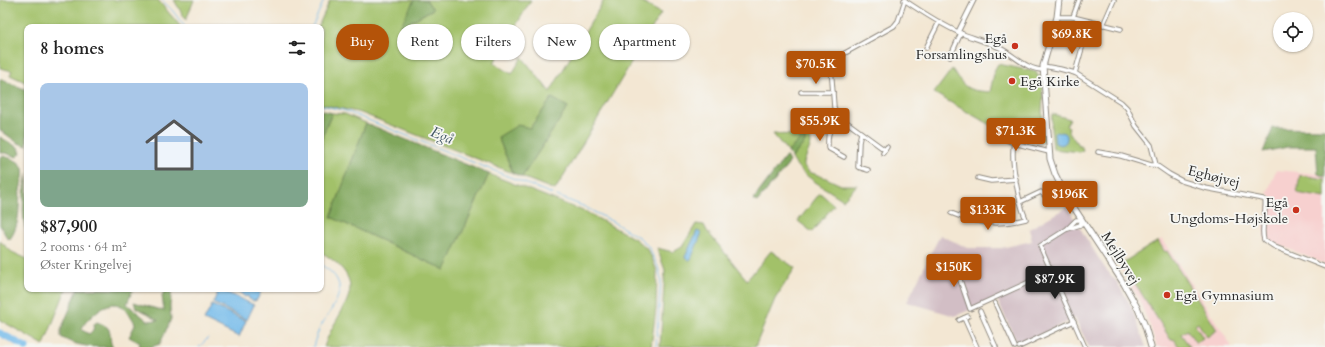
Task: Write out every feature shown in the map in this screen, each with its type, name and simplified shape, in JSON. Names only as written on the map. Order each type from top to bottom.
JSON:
[{"type":"street","points":[[885,150],[837,115],[835,111],[831,72],[832,64],[834,61],[894,26],[898,21],[904,0],[939,22],[1000,49],[1024,64],[1043,68],[1060,69],[1075,73],[1106,93],[1126,108],[1136,126],[1151,145],[1156,165],[1098,152]]},
{"type":"street","points":[[950,57],[974,0]]},
{"type":"street","name":"Mejlbyvej","points":[[1059,0],[1057,17],[1043,68],[1049,152],[1055,174],[1065,194],[1124,284],[1140,315],[1151,347]]},
{"type":"street","points":[[1073,17],[1079,0]]},
{"type":"street","points":[[1103,25],[1114,0]]},
{"type":"street","points":[[1057,17],[1073,17],[1121,29]]},
{"type":"street","points":[[926,48],[939,22]]},
{"type":"street","points":[[1071,35],[1082,38],[1084,41],[1075,73]]},
{"type":"street","points":[[801,92],[833,92]]},
{"type":"street","points":[[843,119],[840,124],[830,130],[828,148],[844,157]]},
{"type":"street","points":[[862,133],[858,142],[858,167],[868,170]]},
{"type":"street","points":[[989,133],[1014,143],[1049,152]]},
{"type":"street","points":[[952,213],[969,220],[992,223],[1026,219],[1020,202],[1016,179],[1013,149],[1014,143]]},
{"type":"street","name":"Eghøjvej","points":[[1156,165],[1169,174],[1193,184],[1263,199],[1265,202],[1263,225],[1264,240],[1275,247],[1325,267]]},
{"type":"street","points":[[978,178],[991,181],[1016,179]]},
{"type":"street","points":[[1020,202],[1040,192],[1044,195]]},
{"type":"street","points":[[1082,220],[1076,220],[1067,229],[1040,246],[1085,347]]},
{"type":"street","points":[[963,275],[959,277],[970,309],[1051,272]]},
{"type":"street","points":[[995,303],[1015,347]]},
{"type":"street","points":[[980,311],[996,347]]},
{"type":"street","points":[[959,320],[968,316]]},
{"type":"street","points":[[964,318],[977,347]]},
{"type":"street","points":[[1019,347],[1074,322]]},
{"type":"shaded area","name":"Egå Ungdoms-Højskole","points":[[1276,170],[1318,174],[1325,173],[1325,264],[1265,239],[1264,225],[1271,195],[1267,194]]},
{"type":"shaded area","points":[[1067,207],[1104,267],[1117,282],[1131,306],[1146,347],[1089,347],[1075,318],[1018,345],[997,299],[955,316],[907,302],[940,235],[968,248],[1001,248],[1032,241],[1029,229]]},
{"type":"shaded area","name":"Egå Gymnasium","points":[[1162,239],[1232,347],[1157,347],[1139,300],[1119,265]]},
{"type":"green space","points":[[0,0],[158,0],[178,24],[24,24],[24,82],[10,75],[12,71],[0,68]]},
{"type":"green space","points":[[174,0],[194,0],[186,20]]},
{"type":"green space","points":[[330,0],[414,0],[402,24],[397,24],[397,60],[453,60],[453,24],[406,24],[433,9],[426,0],[531,0],[517,24],[461,24],[461,60],[496,60],[494,63],[512,74],[520,60],[524,60],[550,92],[569,60],[591,60],[590,24],[604,0],[637,0],[661,13],[654,24],[599,24],[599,60],[633,60],[555,190],[522,177],[568,107],[552,98],[530,128],[498,137],[513,173],[361,113],[324,105],[324,24],[319,24]]},
{"type":"green space","points":[[414,0],[426,0],[433,9],[406,24],[402,24]]},
{"type":"green space","points":[[998,64],[1037,72],[1037,76],[1041,76],[1045,141],[1043,142],[1012,134],[992,126],[934,93],[952,69],[960,81],[967,87],[975,90],[990,92],[995,69]]},
{"type":"green space","points":[[0,79],[24,89],[24,145],[18,143],[0,130]]},
{"type":"green space","points":[[552,98],[568,107],[522,177],[513,173],[498,137],[518,125],[530,128]]},
{"type":"green space","points":[[324,111],[332,113],[324,132]]},
{"type":"green space","points":[[332,113],[345,114],[366,123],[331,217],[445,270],[489,174],[588,213],[635,239],[646,248],[657,271],[656,309],[651,347],[324,347],[330,332],[344,307],[350,286],[347,275],[337,264],[324,254],[324,132]]},
{"type":"green space","points":[[1052,114],[1070,119],[1066,125],[1069,127],[1068,130],[1078,145],[1081,145],[1083,150],[1079,152],[1053,149],[1051,129]]},
{"type":"green space","points":[[366,123],[489,174],[445,270],[331,217]]},
{"type":"green space","points":[[811,124],[812,129],[801,132],[800,128],[803,128],[802,125]]},
{"type":"green space","points":[[1273,128],[1325,129],[1325,177],[1318,174],[1316,147],[1288,147],[1263,152]]},
{"type":"green space","points":[[807,133],[810,135],[811,144],[804,162],[804,166],[809,172],[841,185],[857,185],[843,200],[815,182],[796,165],[792,158],[805,142],[802,137],[788,152],[773,134],[800,135]]},
{"type":"green space","points":[[0,137],[19,148],[21,153],[17,157],[0,153]]},
{"type":"green space","points":[[802,137],[805,138],[805,142],[792,158],[788,152]]},
{"type":"green space","points":[[3,156],[18,162],[22,166],[24,172],[20,191],[16,228],[10,239],[7,238],[0,225],[0,157]]},
{"type":"green space","points":[[786,156],[789,162],[788,165],[757,202],[753,200]]},
{"type":"green space","points":[[1300,175],[1325,179],[1325,198],[1297,193]]},
{"type":"green space","points":[[820,193],[834,205],[812,232],[798,221]]},
{"type":"green space","points":[[24,196],[24,219],[23,211]]},
{"type":"green space","points":[[696,224],[704,225],[707,231],[747,280],[771,251],[795,268],[775,299],[755,347],[660,347],[665,270],[657,248],[673,252],[682,247]]},
{"type":"green space","points":[[0,241],[12,252],[24,258],[24,292],[65,292],[44,345],[0,320]]},
{"type":"green space","name":"Egå Gymnasium","points":[[1158,241],[1165,252],[1167,251],[1217,330],[1207,337],[1198,323],[1195,325],[1203,338],[1196,343],[1187,330],[1181,334],[1190,347],[1179,347],[1174,339],[1171,340],[1122,263]]},
{"type":"green space","points":[[77,292],[132,292],[127,304],[148,321],[158,320],[136,308],[134,302],[164,311],[162,296],[164,292],[172,292],[170,306],[171,319],[160,344],[151,347],[139,347],[140,343],[129,337],[135,325],[133,320],[125,309],[120,305],[115,304],[105,306],[100,309],[85,323],[82,330],[89,334],[93,330],[94,324],[97,322],[107,327],[109,329],[113,347],[79,345],[61,337],[61,330]]},
{"type":"water","points":[[1056,131],[1064,133],[1067,136],[1064,144],[1060,145],[1055,143],[1054,133]]},
{"type":"water","points":[[697,231],[701,233],[701,235],[691,259],[689,260],[685,257]]},
{"type":"water","points":[[218,292],[226,292],[254,305],[247,320],[213,303]]},
{"type":"water","points":[[239,292],[261,292],[257,300],[254,301],[249,299],[248,296],[245,297]]},
{"type":"water","points":[[212,305],[246,321],[239,337],[204,320]]},
{"type":"waterway","name":"Egå","points":[[162,0],[183,24]]},
{"type":"waterway","points":[[313,24],[324,0]]},
{"type":"waterway","name":"Egå","points":[[324,106],[346,111],[552,194]]},
{"type":"waterway","name":"Egå","points":[[557,196],[583,206],[613,222],[640,238],[648,246],[658,267],[661,279],[656,347]]},
{"type":"waterway","points":[[313,347],[319,329],[339,293],[338,282],[329,270],[324,267]]},
{"type":"waterway","name":"Egå","points":[[0,333],[26,347]]},
{"type":"waterway","points":[[199,347],[208,338]]},
{"type":"place","name":"Egå Forsamlingshus","points":[[1015,46]]},
{"type":"place","name":"Egå Kirke","points":[[1012,81]]},
{"type":"place","name":"Egå Ungdoms-Højskole","points":[[1296,210]]},
{"type":"place","name":"Egå Gymnasium","points":[[1167,295]]}]
